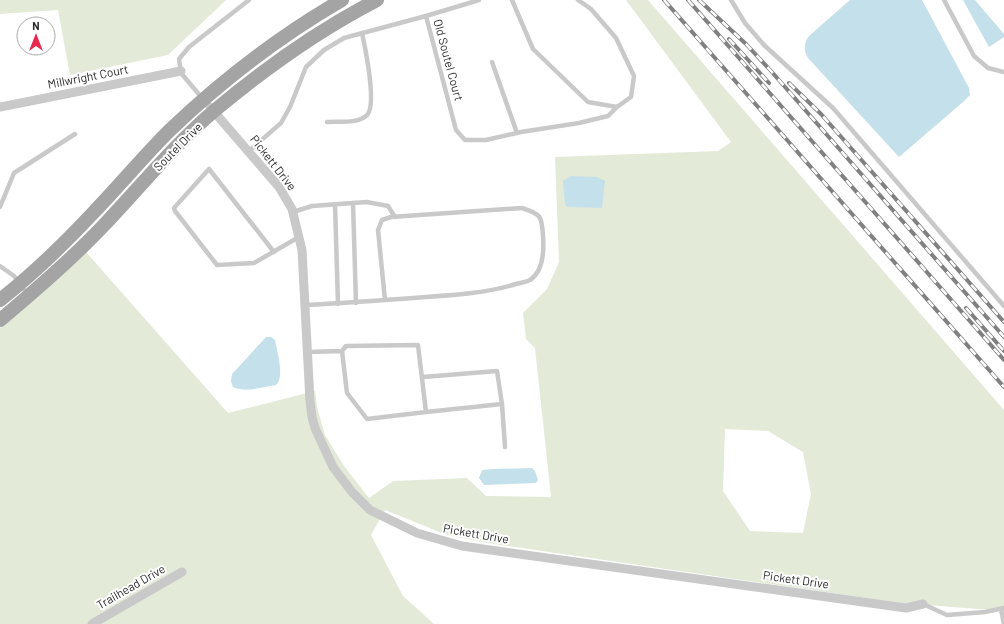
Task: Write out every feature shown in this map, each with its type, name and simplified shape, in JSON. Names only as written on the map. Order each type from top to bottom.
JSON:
[{"type":"main road","name":"Soutel Drive","points":[[0,300],[49,257],[92,214],[168,132],[203,99],[261,53],[297,28],[342,0]]},
{"type":"main road","name":"Soutel Drive","points":[[0,320],[58,271],[179,145],[214,111],[270,67],[306,42],[377,0]]},
{"type":"street","name":"Millwright Court","points":[[0,107],[181,71]]},
{"type":"street","name":"Pickett Drive","points":[[203,99],[279,187],[293,212],[302,250],[310,401],[315,428],[333,467],[352,492],[370,510],[417,534],[462,546],[906,608],[923,604]]},
{"type":"street","name":"Trailhead Drive","points":[[92,624],[182,572]]},
{"type":"lane","points":[[203,99],[181,73],[179,60],[189,47],[249,0]]},
{"type":"lane","points":[[426,16],[479,0]]},
{"type":"lane","points":[[512,0],[533,49],[588,102],[617,107]]},
{"type":"lane","points":[[492,62],[517,133],[579,124],[608,116],[617,107],[631,97],[634,76],[616,38],[591,9],[578,0]]},
{"type":"lane","points":[[731,0],[745,23],[764,44],[833,108],[1004,306]]},
{"type":"lane","points":[[944,0],[974,56],[988,68],[1004,72]]},
{"type":"lane","name":"Old Soutel Court","points":[[249,151],[281,122],[290,107],[306,67],[324,50],[344,38],[426,16],[456,130],[465,140],[486,140],[517,133]]},
{"type":"lane","points":[[327,122],[359,120],[368,116],[371,108],[370,68],[362,33]]},
{"type":"lane","points":[[0,207],[14,173],[75,134]]},
{"type":"lane","points":[[274,252],[209,169],[174,208],[217,265],[254,263],[274,252],[299,237]]},
{"type":"lane","points":[[293,212],[312,206],[367,202],[388,206],[395,217]]},
{"type":"lane","points":[[353,203],[356,303]]},
{"type":"lane","points":[[334,204],[338,304]]},
{"type":"lane","points":[[305,304],[356,303],[469,294],[502,288],[530,280],[538,272],[542,261],[544,237],[542,220],[536,213],[522,208],[395,217],[382,220],[378,230],[385,300]]},
{"type":"lane","points":[[0,266],[14,276],[29,296]]},
{"type":"lane","points":[[426,412],[418,345],[346,346],[342,352],[347,392],[367,419],[502,404]]},
{"type":"lane","points":[[308,352],[342,352]]},
{"type":"lane","points":[[423,377],[498,371],[505,447]]},
{"type":"lane","points":[[923,604],[947,615],[1003,609],[1004,624]]},
{"type":"green space","points":[[0,0],[226,0],[168,55],[70,75],[58,10],[0,14]]},
{"type":"green space","points":[[626,0],[648,0],[1004,410],[1004,611],[901,603],[487,543],[447,535],[385,510],[371,535],[403,596],[434,624],[0,624],[0,328],[33,301],[86,252],[228,413],[315,391],[317,407],[325,435],[344,466],[369,498],[393,481],[467,478],[486,496],[551,497],[535,348],[526,339],[523,313],[547,289],[559,262],[555,157],[718,151],[731,142]],"holes":[[[725,429],[768,431],[803,452],[811,494],[803,533],[750,531],[723,491]]]},
{"type":"water","points":[[850,0],[922,0],[969,88],[970,95],[963,102],[899,157],[808,58],[805,52],[805,44],[809,36]]},
{"type":"water","points":[[963,0],[975,0],[1004,34],[1004,37],[989,47]]},
{"type":"water","points":[[570,176],[597,177],[605,181],[602,208],[567,207],[565,204],[563,181]]},
{"type":"water","points":[[266,337],[271,337],[275,340],[280,364],[279,381],[276,385],[254,389],[243,390],[233,387],[231,381],[232,374]]},
{"type":"water","points":[[532,468],[535,471],[538,480],[536,483],[484,485],[479,478],[482,470]]},
{"type":"railway","points":[[664,0],[1004,387]]},
{"type":"railway","points":[[688,0],[1004,360]]},
{"type":"railway","points":[[699,0],[746,44],[771,71],[1004,337]]},
{"type":"railway","points":[[729,39],[769,83]]},
{"type":"railway","points":[[789,83],[821,114],[1004,322]]},
{"type":"railway","points":[[966,308],[1004,351]]}]
